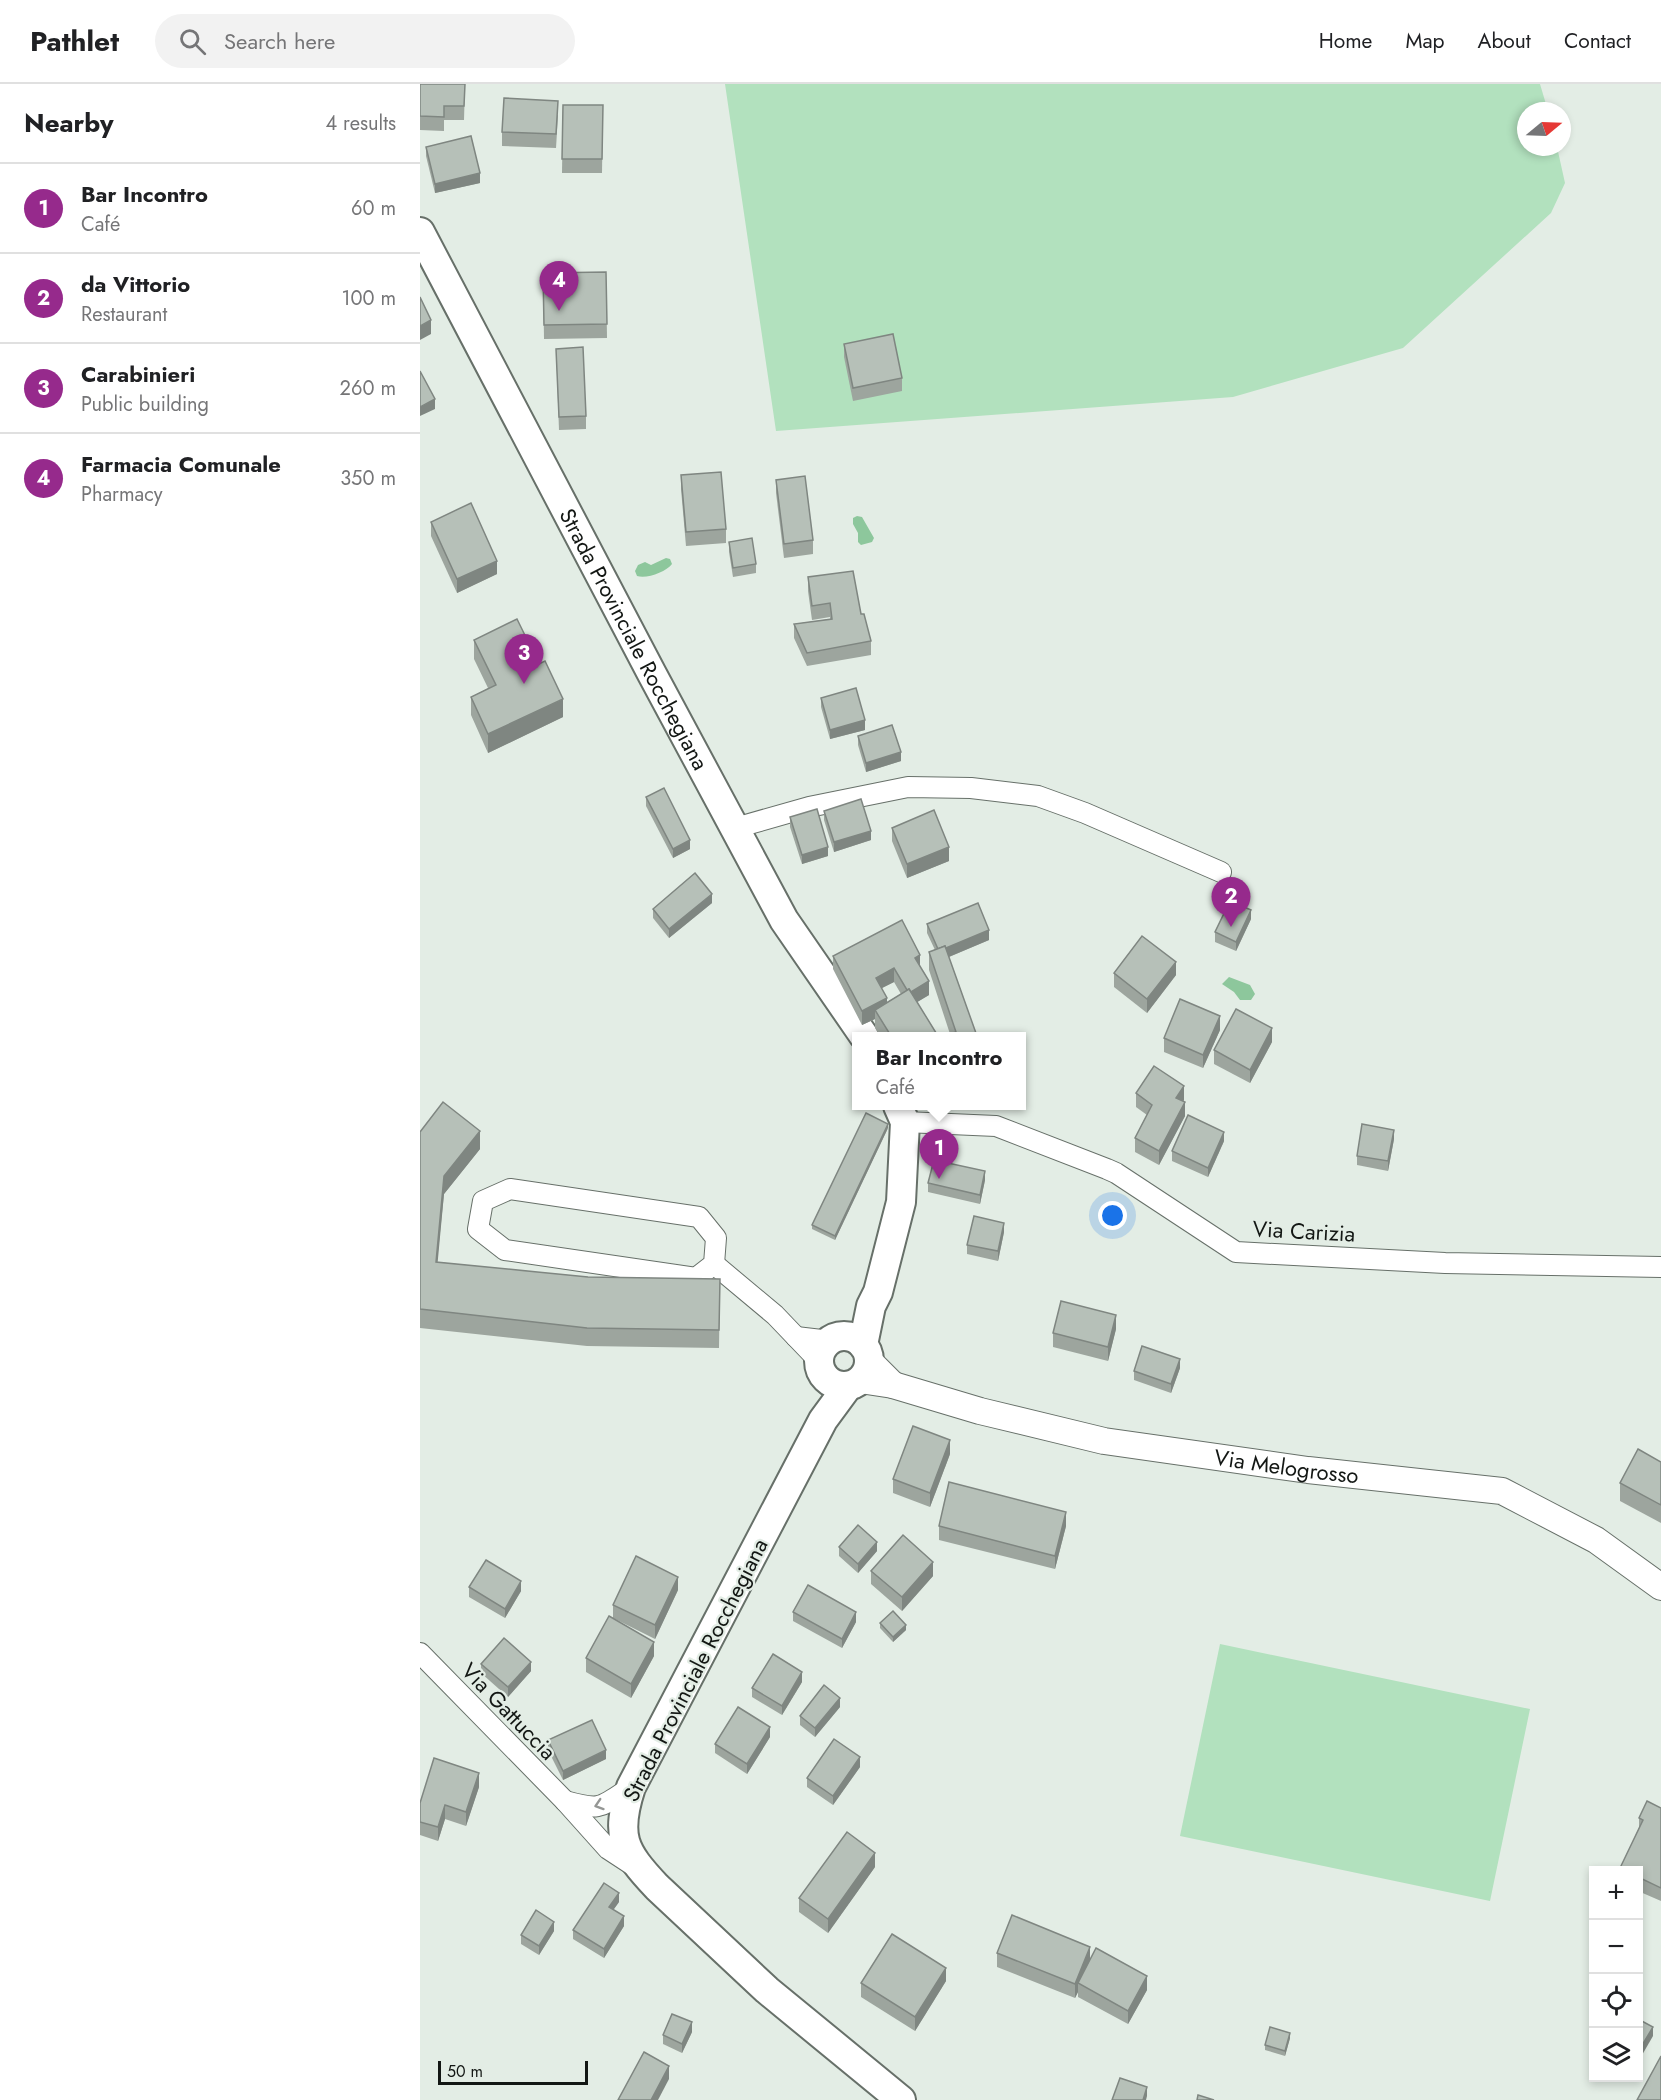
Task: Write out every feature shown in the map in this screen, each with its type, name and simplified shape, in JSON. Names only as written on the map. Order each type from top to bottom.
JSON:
[{"type":"main road","name":"Strada Provinciale Rocchegiana","points":[[420,232],[619,612],[784,920],[861,1032]]},
{"type":"main road","name":"Strada Provinciale Rocchegiana","points":[[901,2100],[767,1990],[642,1871],[626,1844],[622,1818],[631,1788],[823,1420],[878,1292],[901,1202],[902,1114]]},
{"type":"street","points":[[735,828],[809,807],[908,787],[972,788],[1038,796],[1085,813],[1221,872]]},
{"type":"street","name":"Via Carizia","points":[[902,1114],[996,1126],[1116,1173],[1236,1252],[1445,1263],[1661,1267]]},
{"type":"street","points":[[510,1189],[699,1217],[716,1238],[714,1264],[696,1278],[505,1250],[478,1229],[483,1201],[510,1189]]},
{"type":"street","points":[[714,1264],[775,1315],[796,1337],[846,1362]]},
{"type":"street","name":"Via Melogrosso","points":[[846,1362],[893,1385],[980,1411],[1104,1441],[1308,1470],[1502,1491],[1596,1540],[1661,1587]]},
{"type":"street","name":"Via Gattuccia","points":[[420,1653],[565,1801],[608,1849],[642,1871]]},
{"type":"street","points":[[565,1801],[590,1808],[597,1807],[631,1788]]},
{"type":"street","points":[[586,1826],[597,1830],[609,1830],[622,1825]]},
{"type":"shaded area","points":[[725,84],[1540,84],[1545,102],[1517,102],[1517,156],[1559,156],[1565,183],[1551,213],[1403,348],[1233,397],[776,431]]},
{"type":"shaded area","points":[[862,517],[874,538],[872,542],[861,545],[858,542],[858,533],[853,524],[853,518]]},
{"type":"shaded area","points":[[666,558],[670,559],[672,564],[665,570],[651,576],[637,576],[635,571],[638,565],[645,562],[651,565]]},
{"type":"shaded area","points":[[1229,977],[1250,985],[1255,994],[1251,1000],[1240,1000],[1234,992],[1222,984]]},
{"type":"shaded area","points":[[1220,1644],[1530,1709],[1490,1901],[1180,1836]]},
{"type":"building","points":[[420,84],[465,84],[464,106],[444,106],[444,117],[420,116]]},
{"type":"building","points":[[504,98],[558,101],[556,134],[502,132]]},
{"type":"building","points":[[563,105],[603,105],[602,159],[562,159]]},
{"type":"building","points":[[471,136],[480,173],[435,184],[426,147]]},
{"type":"building","points":[[606,272],[607,324],[544,325],[543,273]]},
{"type":"building","points":[[420,297],[431,320],[420,326]]},
{"type":"building","points":[[893,334],[902,378],[853,388],[844,344]]},
{"type":"building","points":[[583,347],[586,416],[559,417],[556,349]]},
{"type":"building","points":[[420,371],[435,399],[420,407]]},
{"type":"building","points":[[721,472],[726,529],[686,532],[681,475]]},
{"type":"building","points":[[805,476],[813,540],[784,544],[776,480]]},
{"type":"building","points":[[471,503],[497,561],[457,579],[431,522]]},
{"type":"building","points":[[752,538],[756,564],[733,568],[729,542]]},
{"type":"building","points":[[853,571],[861,614],[864,614],[871,641],[807,653],[794,624],[832,619],[830,603],[812,606],[808,577]]},
{"type":"building","points":[[517,619],[539,664],[545,661],[563,699],[488,734],[471,697],[496,685],[474,640]]},
{"type":"building","points":[[856,688],[865,720],[830,730],[821,698]]},
{"type":"building","points":[[892,725],[901,752],[866,763],[858,736]]},
{"type":"building","points":[[664,788],[690,840],[673,849],[646,797]]},
{"type":"building","points":[[861,799],[871,831],[834,842],[824,811]]},
{"type":"building","points":[[817,809],[828,847],[802,855],[790,817]]},
{"type":"building","points":[[934,810],[949,847],[907,864],[892,828]]},
{"type":"building","points":[[695,873],[712,894],[669,929],[653,909]]},
{"type":"building","points":[[1230,901],[1251,910],[1236,942],[1215,932]]},
{"type":"building","points":[[978,903],[989,930],[946,948],[945,946],[938,949],[927,924]]},
{"type":"building","points":[[902,920],[920,955],[915,958],[929,981],[911,992],[907,990],[894,968],[876,978],[887,998],[862,1011],[833,956]]},
{"type":"building","points":[[1142,936],[1176,962],[1147,999],[1114,973]]},
{"type":"building","points":[[945,946],[976,1032],[956,1032],[929,952]]},
{"type":"building","points":[[909,989],[936,1032],[889,1032],[875,1010]]},
{"type":"building","points":[[1180,999],[1220,1016],[1203,1055],[1164,1038]]},
{"type":"building","points":[[1236,1009],[1272,1028],[1250,1070],[1214,1050]]},
{"type":"building","points":[[1154,1066],[1184,1086],[1176,1098],[1185,1102],[1159,1151],[1135,1138],[1152,1105],[1136,1093]]},
{"type":"building","points":[[443,1102],[480,1131],[444,1176],[436,1262],[588,1277],[720,1279],[719,1330],[587,1328],[420,1309],[420,1132]]},
{"type":"building","points":[[866,1113],[888,1124],[835,1236],[812,1225]]},
{"type":"building","points":[[1188,1115],[1224,1132],[1208,1168],[1172,1151]]},
{"type":"building","points":[[1362,1124],[1394,1130],[1388,1161],[1357,1156]]},
{"type":"building","points":[[934,1160],[985,1171],[980,1195],[928,1183]]},
{"type":"building","points":[[974,1216],[1004,1223],[998,1251],[967,1245]]},
{"type":"building","points":[[1061,1301],[1116,1315],[1108,1347],[1053,1333]]},
{"type":"building","points":[[1142,1346],[1180,1359],[1171,1384],[1134,1371]]},
{"type":"building","points":[[913,1426],[950,1440],[930,1493],[893,1479]]},
{"type":"building","points":[[1638,1449],[1661,1462],[1661,1505],[1620,1483]]},
{"type":"building","points":[[949,1482],[1066,1512],[1055,1556],[939,1526]]},
{"type":"building","points":[[858,1525],[877,1542],[858,1564],[839,1547]]},
{"type":"building","points":[[903,1535],[933,1562],[902,1597],[871,1571]]},
{"type":"building","points":[[636,1556],[678,1577],[655,1625],[613,1605]]},
{"type":"building","points":[[486,1560],[521,1581],[505,1609],[469,1587]]},
{"type":"building","points":[[808,1585],[856,1612],[842,1639],[793,1612]]},
{"type":"building","points":[[893,1611],[906,1625],[893,1637],[880,1623]]},
{"type":"building","points":[[609,1616],[654,1642],[631,1684],[586,1658]]},
{"type":"building","points":[[504,1638],[531,1662],[508,1687],[481,1664]]},
{"type":"building","points":[[773,1654],[802,1672],[782,1706],[752,1688]]},
{"type":"building","points":[[824,1685],[840,1698],[815,1728],[800,1716]]},
{"type":"building","points":[[738,1707],[770,1727],[747,1764],[715,1744]]},
{"type":"building","points":[[592,1720],[606,1750],[563,1771],[548,1740]]},
{"type":"building","points":[[834,1739],[860,1757],[833,1796],[807,1778]]},
{"type":"building","points":[[434,1758],[479,1773],[466,1812],[445,1805],[438,1827],[420,1822],[420,1803]]},
{"type":"building","points":[[1647,1801],[1661,1808],[1661,1888],[1643,1879],[1643,1866],[1621,1866],[1643,1820],[1639,1818]]},
{"type":"building","points":[[847,1832],[875,1853],[828,1919],[799,1898]]},
{"type":"building","points":[[604,1883],[619,1893],[609,1907],[624,1916],[604,1949],[573,1930]]},
{"type":"building","points":[[536,1910],[554,1922],[539,1946],[521,1935]]},
{"type":"building","points":[[1012,1915],[1090,1947],[1075,1984],[997,1953]]},
{"type":"building","points":[[892,1934],[946,1968],[915,2017],[861,1983]]},
{"type":"building","points":[[1096,1948],[1147,1976],[1128,2011],[1078,1983]]},
{"type":"building","points":[[672,2014],[692,2022],[682,2044],[663,2035]]},
{"type":"building","points":[[1643,2022],[1653,2027],[1643,2044]]},
{"type":"building","points":[[1270,2027],[1290,2033],[1285,2051],[1265,2045]]},
{"type":"building","points":[[644,2052],[669,2066],[651,2100],[618,2100]]},
{"type":"building","points":[[1661,2056],[1661,2100],[1637,2100]]},
{"type":"building","points":[[1120,2078],[1147,2087],[1143,2100],[1112,2100]]},
{"type":"building","points":[[1198,2095],[1214,2100],[1197,2100]]},
{"type":"place","name":"Farmacia Comunale","points":[[559,311]]},
{"type":"place","name":"Carabinieri","points":[[524,684]]},
{"type":"place","name":"da Vittorio","points":[[1231,927]]},
{"type":"place","name":"Bar Incontro","points":[[939,1179]]}]
